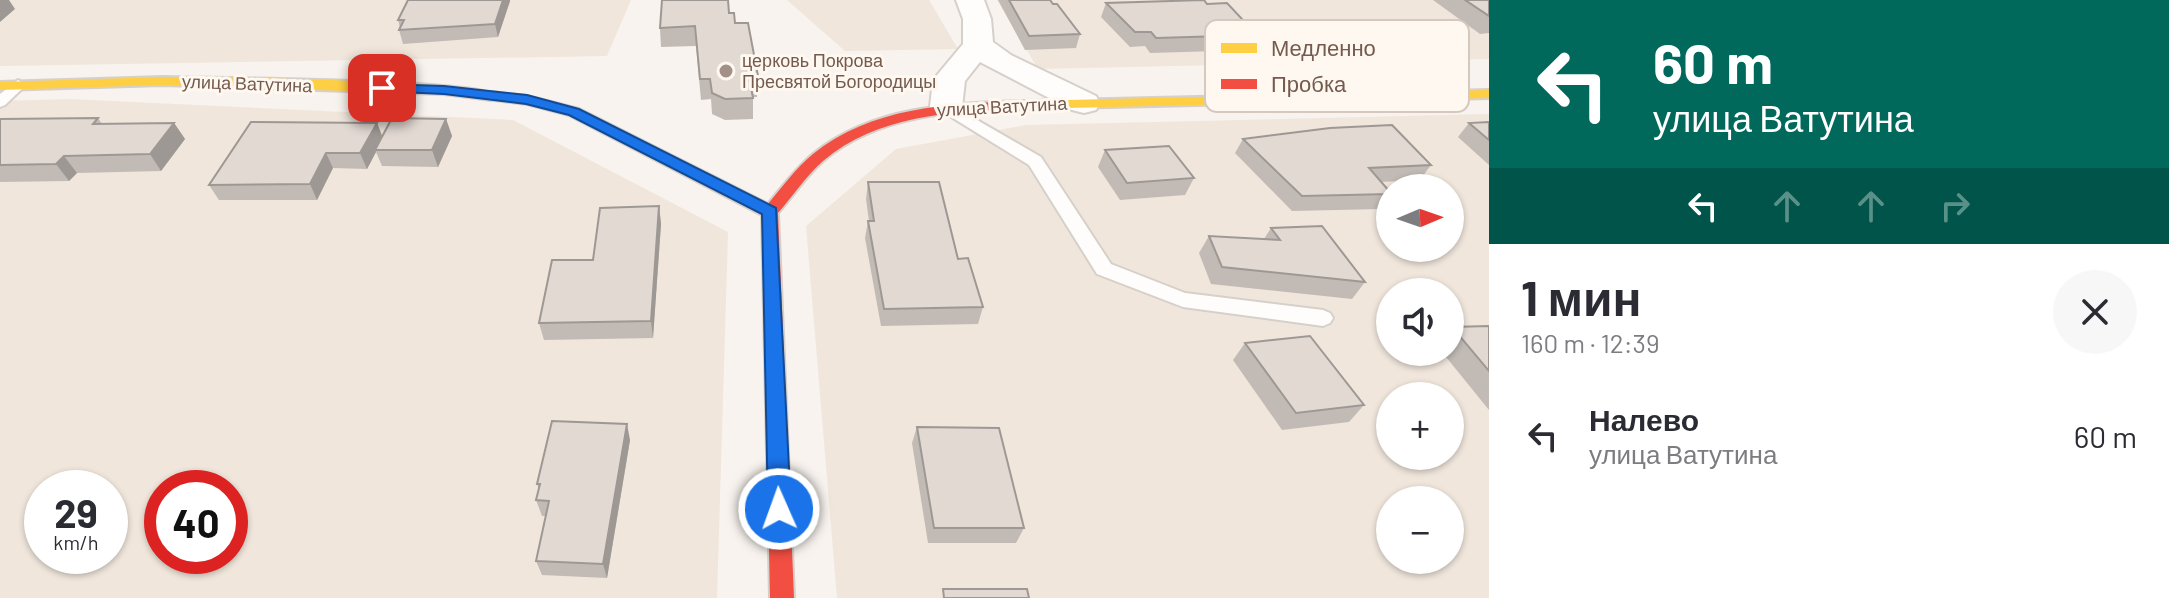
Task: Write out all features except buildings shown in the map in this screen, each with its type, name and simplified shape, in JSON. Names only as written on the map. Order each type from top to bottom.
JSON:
[{"type":"street","points":[[946,107],[949,80],[978,45],[977,19],[970,0]]},
{"type":"street","points":[[978,45],[1000,62],[1084,103]]},
{"type":"street","name":"улица Ватутина","points":[[9,85],[179,82],[444,90],[527,100],[574,112],[770,212],[822,154],[878,123],[946,107],[1205,100]]},
{"type":"street","name":"улица Ватутина","points":[[1469,94],[1489,94]]},
{"type":"street","points":[[770,212],[782,598]]},
{"type":"lane","points":[[0,102],[9,85]]},
{"type":"lane","points":[[946,107],[1035,161],[1104,269],[1183,300],[1323,318]]},
{"type":"shaded area","points":[[0,0],[631,0],[607,56],[0,66]]},
{"type":"shaded area","points":[[787,0],[929,0],[958,49],[845,51]]},
{"type":"shaded area","points":[[997,0],[1489,0],[1489,59],[1469,59],[1469,20],[1205,20],[1205,65],[1038,69]]},
{"type":"shaded area","points":[[69,99],[513,120],[728,232],[717,598],[0,598],[0,101]]},
{"type":"shaded area","points":[[1489,114],[1489,598],[837,598],[806,226],[896,149],[1026,125]]},
{"type":"traffic: slow","points":[[0,86],[163,81],[444,90],[491,96]]},
{"type":"traffic: slow","points":[[1469,94],[1489,94]]},
{"type":"traffic: slow","points":[[1024,105],[1205,101]]},
{"type":"traffic: jam","points":[[491,96],[527,100],[574,112],[770,212],[824,153],[871,127],[945,109],[1024,105]]},
{"type":"traffic: jam","points":[[770,212],[782,598]]},
{"type":"place","name":"церковь Покрова Пресвятой Богородицы","points":[[726,71]]},
{"type":"route","points":[[382,88],[444,90],[527,100],[574,112],[770,212],[779,509]]}]
